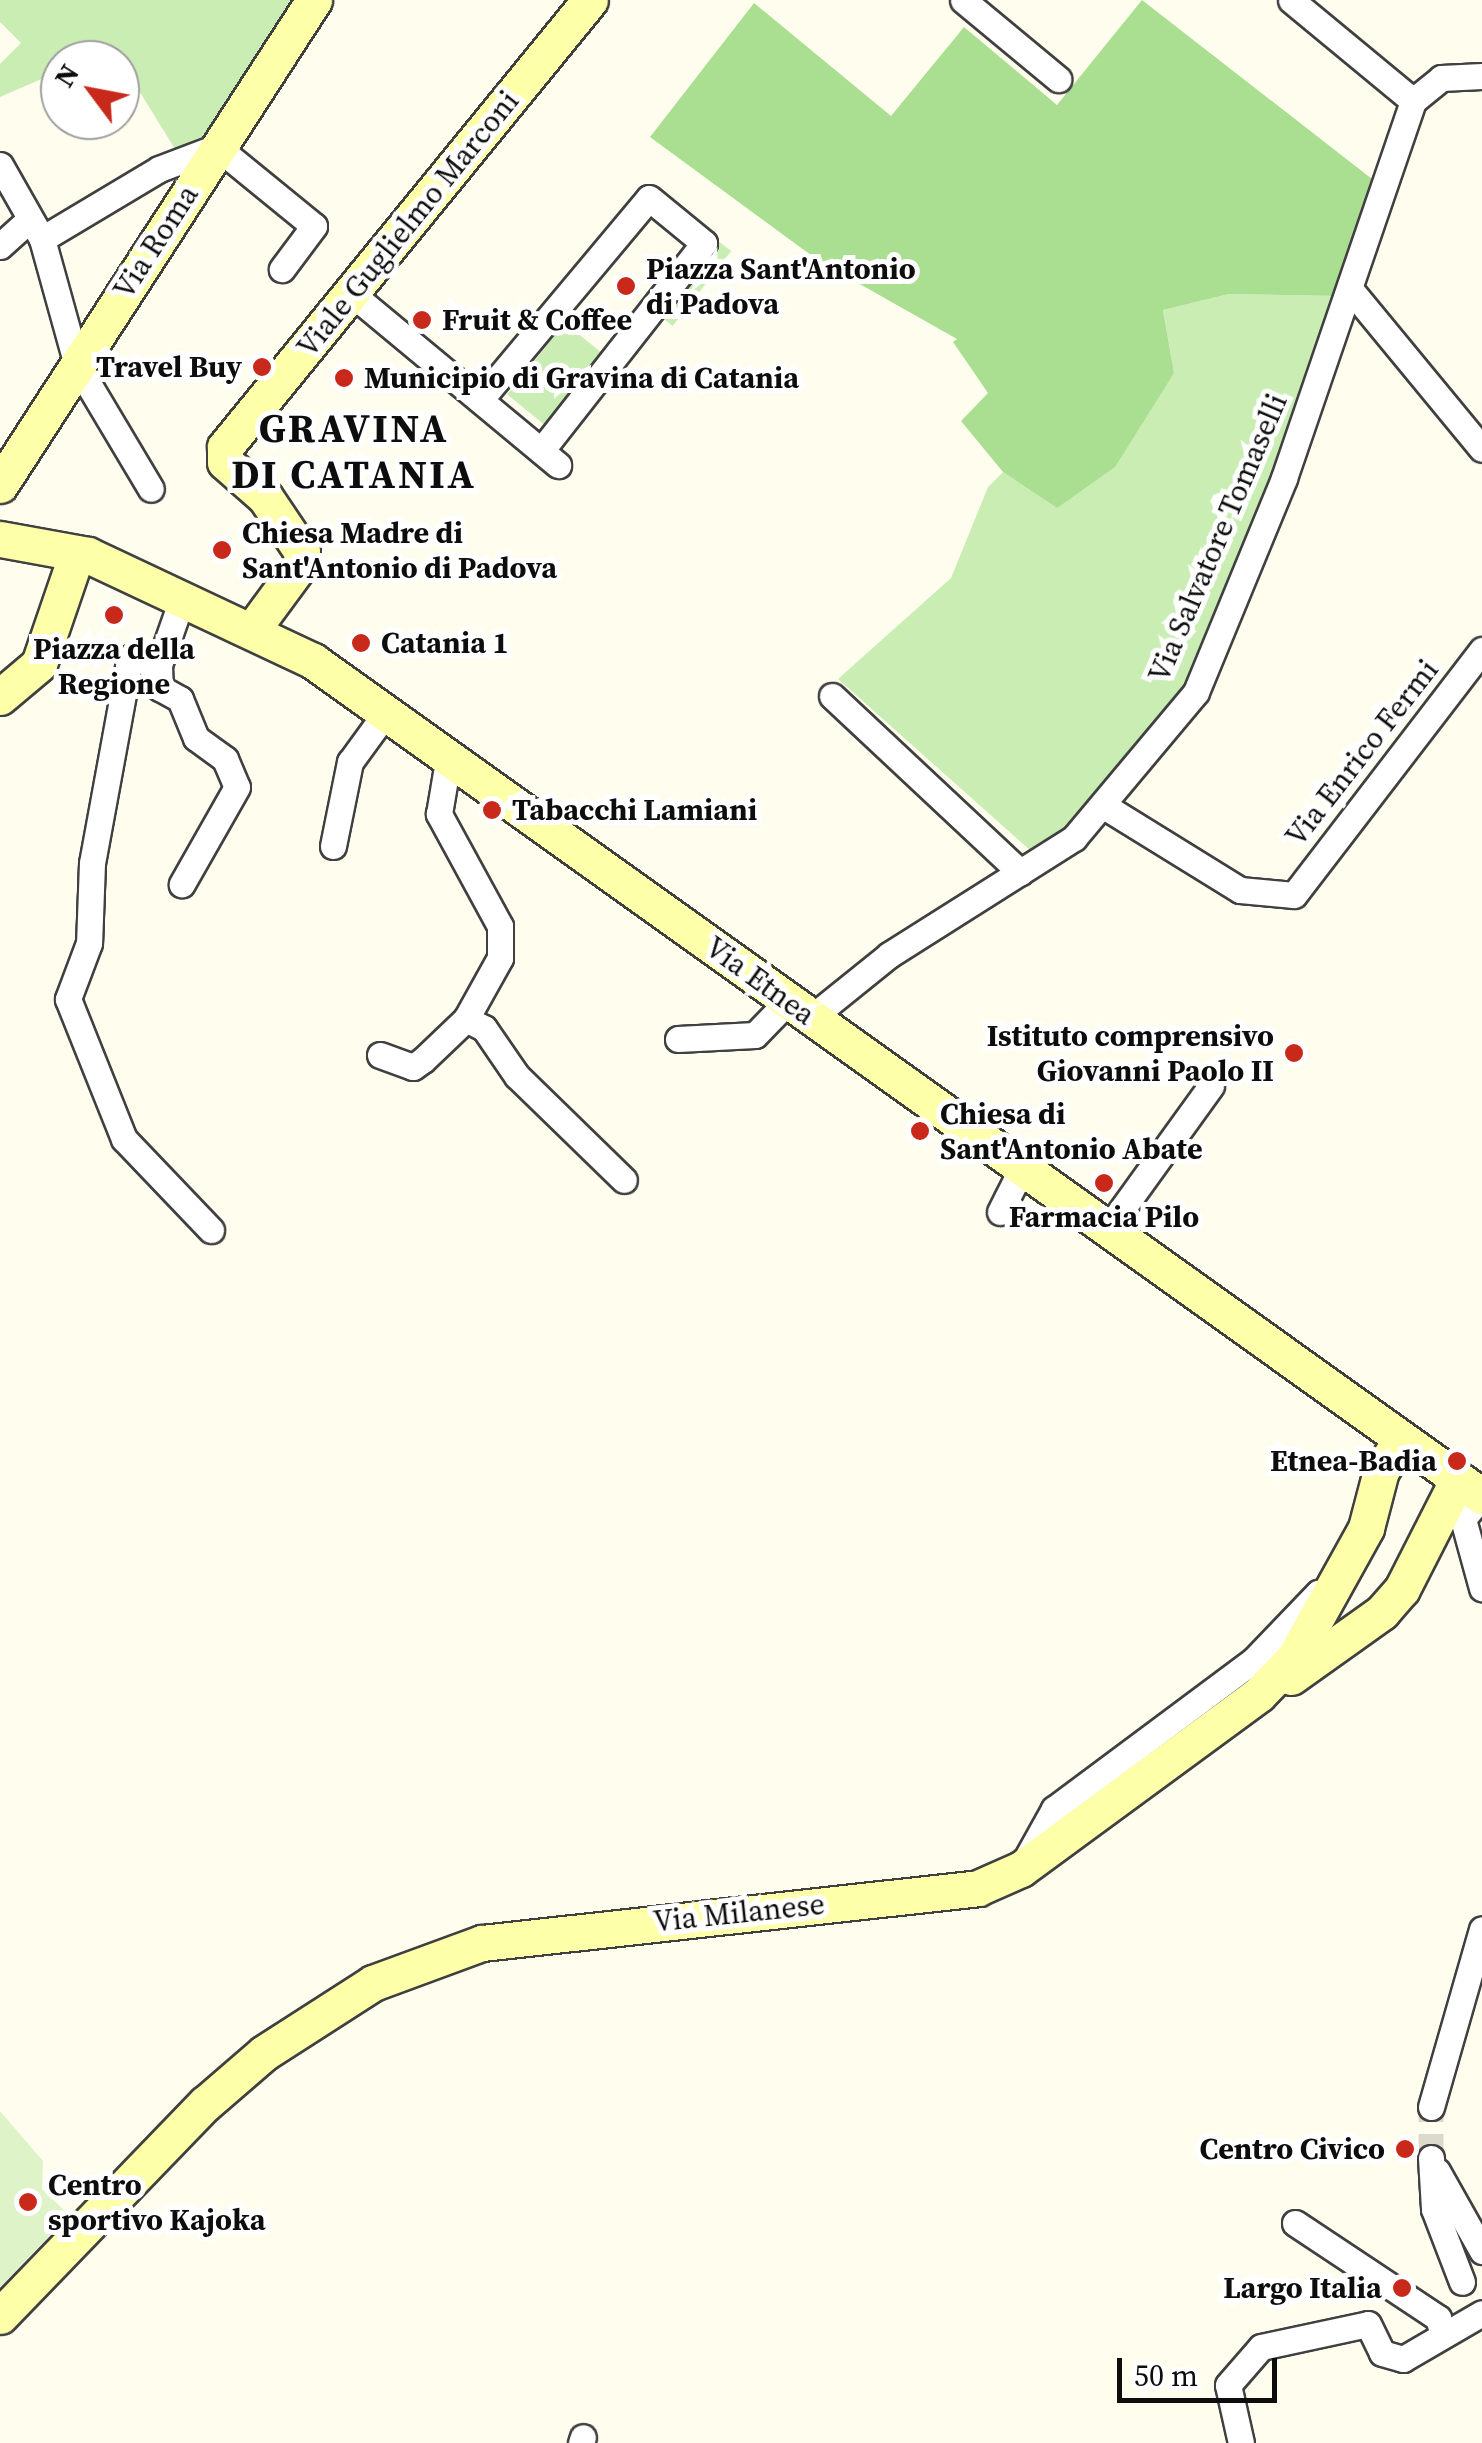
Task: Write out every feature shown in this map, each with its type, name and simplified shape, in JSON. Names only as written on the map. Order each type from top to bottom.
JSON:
[{"type":"main road","name":"Via Roma","points":[[0,485],[201,160],[314,0]]},
{"type":"main road","name":"Viale Guglielmo Marconi","points":[[252,630],[302,552],[265,498],[225,462],[226,446],[352,294],[582,3]]},
{"type":"main road","name":"Via Etnea","points":[[0,539],[77,553],[182,598],[252,630],[388,711],[1400,1440],[1465,1502]]},
{"type":"main road","points":[[0,697],[24,683],[54,636],[77,553]]},
{"type":"main road","name":"Via Milanese","points":[[0,2316],[205,2104],[264,2053],[373,1983],[482,1942],[978,1888],[1021,1869],[1259,1694],[1306,1642],[1352,1556],[1381,1472],[1400,1440]]},
{"type":"main road","points":[[1259,1694],[1382,1612],[1465,1502]]},
{"type":"street","points":[[963,0],[1058,78]]},
{"type":"street","points":[[1290,0],[1413,101],[1441,78],[1482,76]]},
{"type":"street","name":"Via Salvatore Tomaselli","points":[[678,1039],[755,1035],[889,956],[1074,838],[1196,692],[1284,478],[1413,101]]},
{"type":"street","points":[[0,246],[201,160],[314,226],[282,268]]},
{"type":"street","points":[[2,175],[36,229],[77,364],[150,489]]},
{"type":"street","points":[[352,294],[549,458],[704,243],[649,198],[480,400]]},
{"type":"street","points":[[1350,289],[1482,450]]},
{"type":"street","points":[[182,598],[160,665],[160,688],[180,699],[196,738],[225,759],[237,787],[182,884]]},
{"type":"street","name":"Via Enrico Fermi","points":[[1104,806],[1240,890],[1294,895],[1482,650]]},
{"type":"street","points":[[160,665],[130,658],[92,862],[89,942],[68,999],[124,1139],[211,1230]]},
{"type":"street","points":[[832,696],[1020,872]]},
{"type":"street","points":[[333,846],[350,762],[388,711]]},
{"type":"street","points":[[380,1055],[413,1066],[466,1019],[502,943],[500,926],[439,814],[449,754]]},
{"type":"street","points":[[466,1019],[484,1028],[517,1076],[624,1180]]},
{"type":"street","points":[[1107,1230],[1210,1086]]},
{"type":"street","points":[[1000,1212],[1022,1168]]},
{"type":"street","points":[[1465,1502],[1482,1588]]},
{"type":"street","points":[[1021,1869],[1054,1809],[1254,1660],[1352,1556]]},
{"type":"street","points":[[1431,2108],[1482,1928]]},
{"type":"street","points":[[1475,2310],[1434,2209],[1431,2158],[1482,2251]]},
{"type":"street","points":[[1295,2224],[1438,2318],[1442,2330]]},
{"type":"street","points":[[1475,2310],[1467,2269],[1482,2260]]},
{"type":"street","points":[[1241,2443],[1228,2392],[1241,2364],[1266,2344],[1318,2338],[1368,2324],[1382,2353],[1403,2359],[1475,2310]]},
{"type":"green space","points":[[0,0],[303,0],[218,130],[175,149],[140,92],[140,40],[40,40],[40,80],[0,97],[0,64],[21,43],[0,22]]},
{"type":"green space","points":[[1142,0],[1372,179],[1336,296],[1229,294],[1163,310],[1174,373],[1115,467],[1057,508],[1003,472],[961,421],[988,393],[953,342],[957,339],[819,261],[650,137],[754,3],[891,116],[964,27],[1057,105]]},
{"type":"green space","points":[[717,240],[731,251],[673,326],[659,315]]},
{"type":"green space","points":[[1229,294],[1336,296],[1276,476],[1186,687],[1072,827],[1032,852],[838,679],[951,578],[988,487],[1003,472],[1057,508],[1174,373],[1163,310]]},
{"type":"green space","points":[[565,323],[607,357],[549,428],[507,394]]},
{"type":"green space","name":"Centro sportivo Kajoka","points":[[0,2111],[43,2161],[42,2189],[69,2215],[0,2287]]},
{"type":"tunnel","points":[[1431,2107],[1431,2158]]},
{"type":"place","name":"Piazza Sant'Antonio di Padova","points":[[626,286]]},
{"type":"place","name":"Fruit & Coffee","points":[[422,320]]},
{"type":"place","name":"Travel Buy","points":[[262,367]]},
{"type":"place","name":"Municipio di Gravina di Catania","points":[[344,378]]},
{"type":"place","name":"Chiesa Madre di Sant'Antonio di Padova","points":[[222,550]]},
{"type":"place","name":"Piazza della Regione","points":[[114,615]]},
{"type":"place","name":"Catania 1","points":[[361,643]]},
{"type":"place","name":"Tabacchi Lamiani","points":[[492,810]]},
{"type":"place","name":"Istituto comprensivo Giovanni Paolo II","points":[[1294,1053]]},
{"type":"place","name":"Chiesa di Sant'Antonio Abate","points":[[920,1131]]},
{"type":"place","name":"Farmacia Pilo","points":[[1104,1183]]},
{"type":"place","name":"Etnea-Badia","points":[[1457,1461]]},
{"type":"place","name":"Centro Civico","points":[[1405,2149]]},
{"type":"place","name":"Centro sportivo Kajoka","points":[[28,2202]]},
{"type":"place","name":"Largo Italia","points":[[1402,2288]]},
{"type":"district","name":"GRAVINA DI CATANIA","points":[[354,451]]}]
